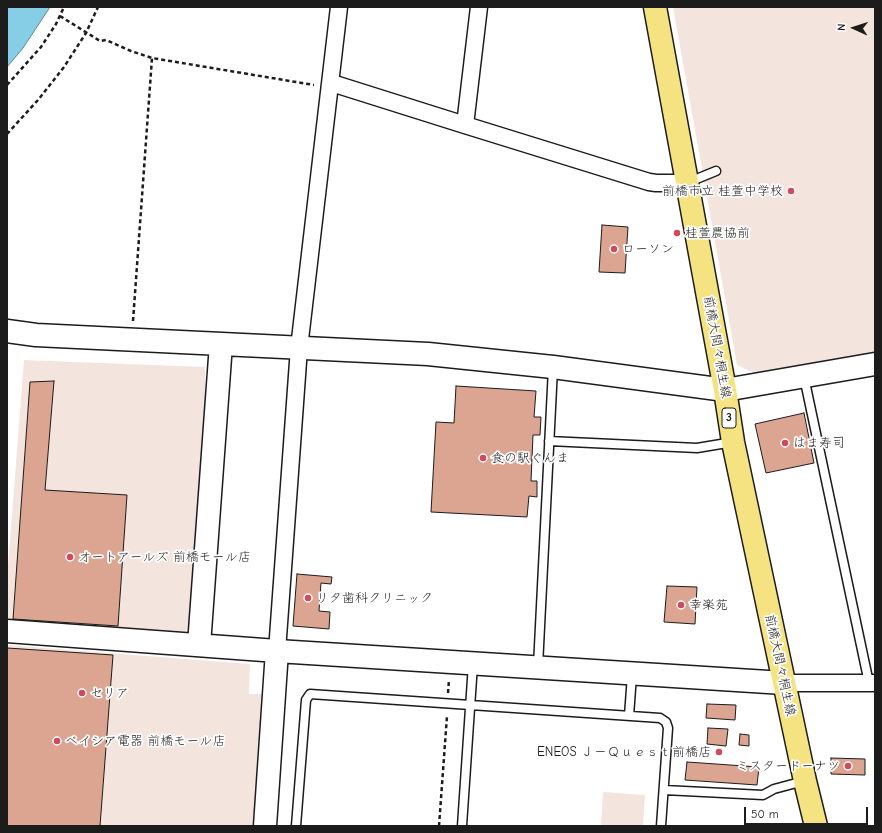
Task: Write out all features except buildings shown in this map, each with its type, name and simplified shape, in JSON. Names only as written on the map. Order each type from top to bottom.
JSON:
[{"type":"main road","name":"前橋大間々桐生線","points":[[655,7],[725,390],[733,442],[805,781],[816,826]]},
{"type":"street","points":[[268,826],[277,651],[299,348],[339,7]]},
{"type":"street","points":[[464,125],[479,7]]},
{"type":"street","points":[[330,84],[338,85],[649,182],[686,183]]},
{"type":"street","points":[[7,331],[36,335],[428,354],[553,367],[725,390],[875,364]]},
{"type":"street","points":[[199,645],[221,344]]},
{"type":"street","points":[[7,631],[277,651],[632,674],[784,683],[872,683]]},
{"type":"lane","points":[[686,183],[716,171]]},
{"type":"lane","points":[[538,668],[553,367]]},
{"type":"lane","points":[[804,376],[872,683]]},
{"type":"lane","points":[[549,441],[697,448],[733,442]]},
{"type":"lane","points":[[462,826],[473,664]]},
{"type":"lane","points":[[630,716],[632,674]]},
{"type":"lane","points":[[296,826],[306,700],[310,694],[660,718],[666,722],[668,728],[661,826]]},
{"type":"lane","points":[[664,790],[763,795],[774,789],[805,781]]},
{"type":"path","points":[[7,85],[40,47],[60,16],[64,7]]},
{"type":"path","points":[[7,134],[38,100],[64,67],[86,33],[98,7]]},
{"type":"path","points":[[60,16],[100,41],[106,40],[131,52],[152,58],[316,85],[330,84]]},
{"type":"path","points":[[132,339],[152,58]]},
{"type":"path","points":[[439,826],[449,675]]},
{"type":"shaded area","name":"前橋市立 桂萱中学校","points":[[673,7],[875,7],[875,354],[759,375],[737,365]]},
{"type":"shaded area","points":[[24,360],[205,367],[205,419],[190,628],[183,633],[7,620],[7,579]]},
{"type":"shaded area","points":[[7,645],[250,664],[249,694],[263,694],[254,826],[7,826]]},
{"type":"shaded area","points":[[603,792],[645,795],[643,826],[601,826]]},
{"type":"water","points":[[7,7],[50,7],[23,48],[7,67]]},
{"type":"place","name":"前橋市立 桂萱中学校","points":[[791,191]]},
{"type":"place","name":"桂萱農協前","points":[[677,233]]},
{"type":"place","name":"ローソン","points":[[614,249]]},
{"type":"place","name":"はま寿司","points":[[785,443]]},
{"type":"place","name":"食の駅ぐんま","points":[[483,458]]},
{"type":"place","name":"オートアールズ 前橋モール店","points":[[70,557]]},
{"type":"place","name":"リタ歯科クリニック","points":[[308,598]]},
{"type":"place","name":"幸楽苑","points":[[681,605]]},
{"type":"place","name":"セリア","points":[[82,693]]},
{"type":"place","name":"ベイシア電器 前橋モール店","points":[[57,741]]},
{"type":"place","name":"ENEOS Ｊ－Ｑｕｅｓｔ前橋店","points":[[719,752]]},
{"type":"place","name":"ミスタードーナツ","points":[[848,766]]}]
